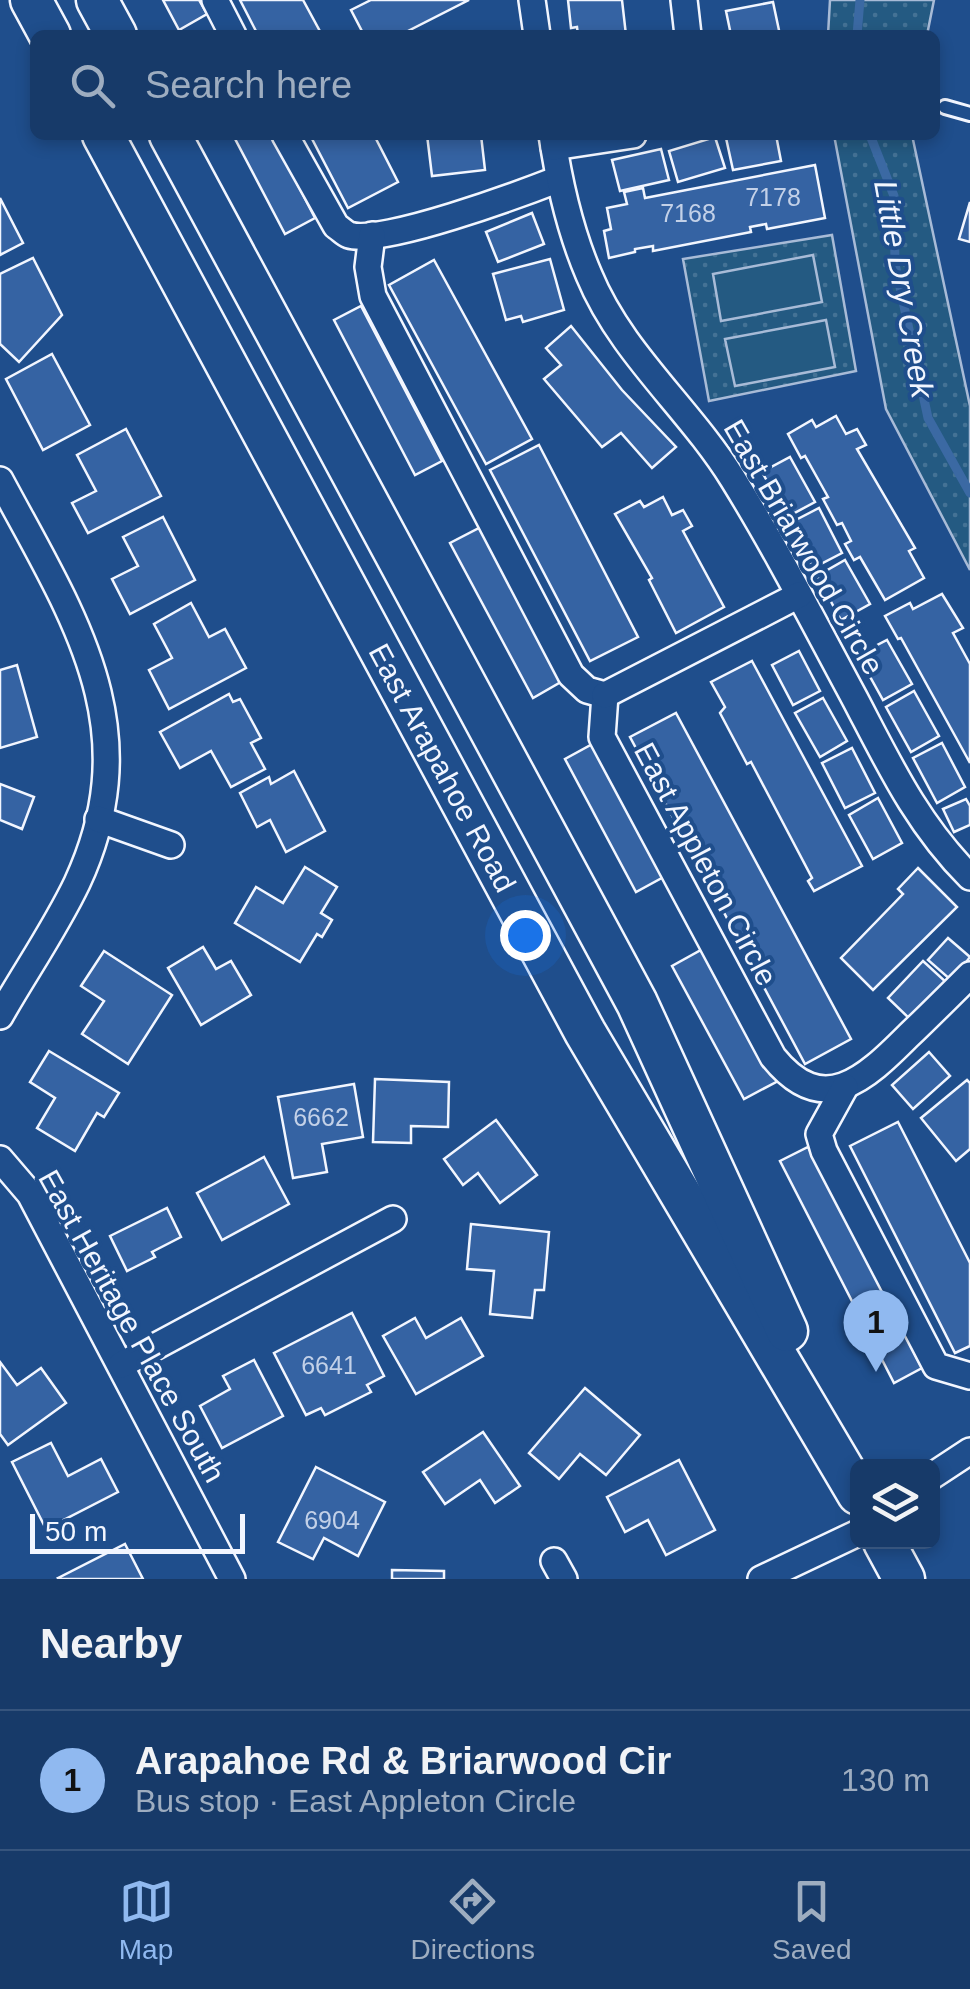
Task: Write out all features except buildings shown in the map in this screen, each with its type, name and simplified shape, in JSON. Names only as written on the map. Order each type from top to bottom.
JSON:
[{"type":"main road","points":[[31,0],[47,30]]},
{"type":"main road","points":[[97,0],[113,30]]},
{"type":"main road","name":"East Arapahoe Road","points":[[107,140],[584,1032],[850,1481]]},
{"type":"main road","name":"East Arapahoe Road","points":[[173,140],[637,1003],[850,1469]]},
{"type":"main road","points":[[888,1549],[904,1579]]},
{"type":"street","points":[[215,0],[230,30]]},
{"type":"street","points":[[532,0],[536,30]]},
{"type":"street","points":[[684,0],[687,30]]},
{"type":"street","points":[[288,140],[336,226],[350,236],[372,236],[448,218],[559,179]]},
{"type":"street","name":"East Briarwood Circle","points":[[553,141],[559,179],[588,274],[608,313],[663,391],[714,451],[799,595],[914,812],[970,877]]},
{"type":"street","points":[[372,236],[368,267],[373,296],[571,675],[586,690],[604,694],[799,595]]},
{"type":"street","points":[[0,480],[77,624],[92,661],[104,718],[106,754],[98,819],[76,883],[0,1016]]},
{"type":"street","name":"East Appleton Circle","points":[[604,694],[602,737],[773,1058],[802,1084],[819,1090],[845,1086]]},
{"type":"street","points":[[98,819],[171,845]]},
{"type":"street","points":[[970,976],[873,1071],[845,1086],[818,1134],[936,1366],[970,1376]]},
{"type":"street","name":"East Heritage Place South","points":[[0,1160],[30,1194],[232,1579]]},
{"type":"street","points":[[121,1365],[393,1220]]},
{"type":"street","points":[[940,1471],[970,1452]]},
{"type":"street","points":[[760,1579],[850,1537]]},
{"type":"lane","points":[[944,107],[970,114]]},
{"type":"shaded area","points":[[830,0],[934,0],[928,30],[828,30]]},
{"type":"shaded area","points":[[835,140],[913,140],[970,406],[970,570],[886,409]]},
{"type":"shaded area","points":[[832,235],[856,371],[709,401],[683,259]]},
{"type":"shaded area","points":[[813,255],[822,302],[721,321],[713,274]]},
{"type":"shaded area","points":[[826,320],[835,367],[735,386],[725,339]]},
{"type":"waterway","name":"Little Dry Creek","points":[[857,30],[860,0]]},
{"type":"waterway","name":"Little Dry Creek","points":[[872,140],[894,196],[895,264],[928,418],[970,493]]},
{"type":"place","name":"Arapahoe Rd & Briarwood Cir","points":[[876,1372]]}]
